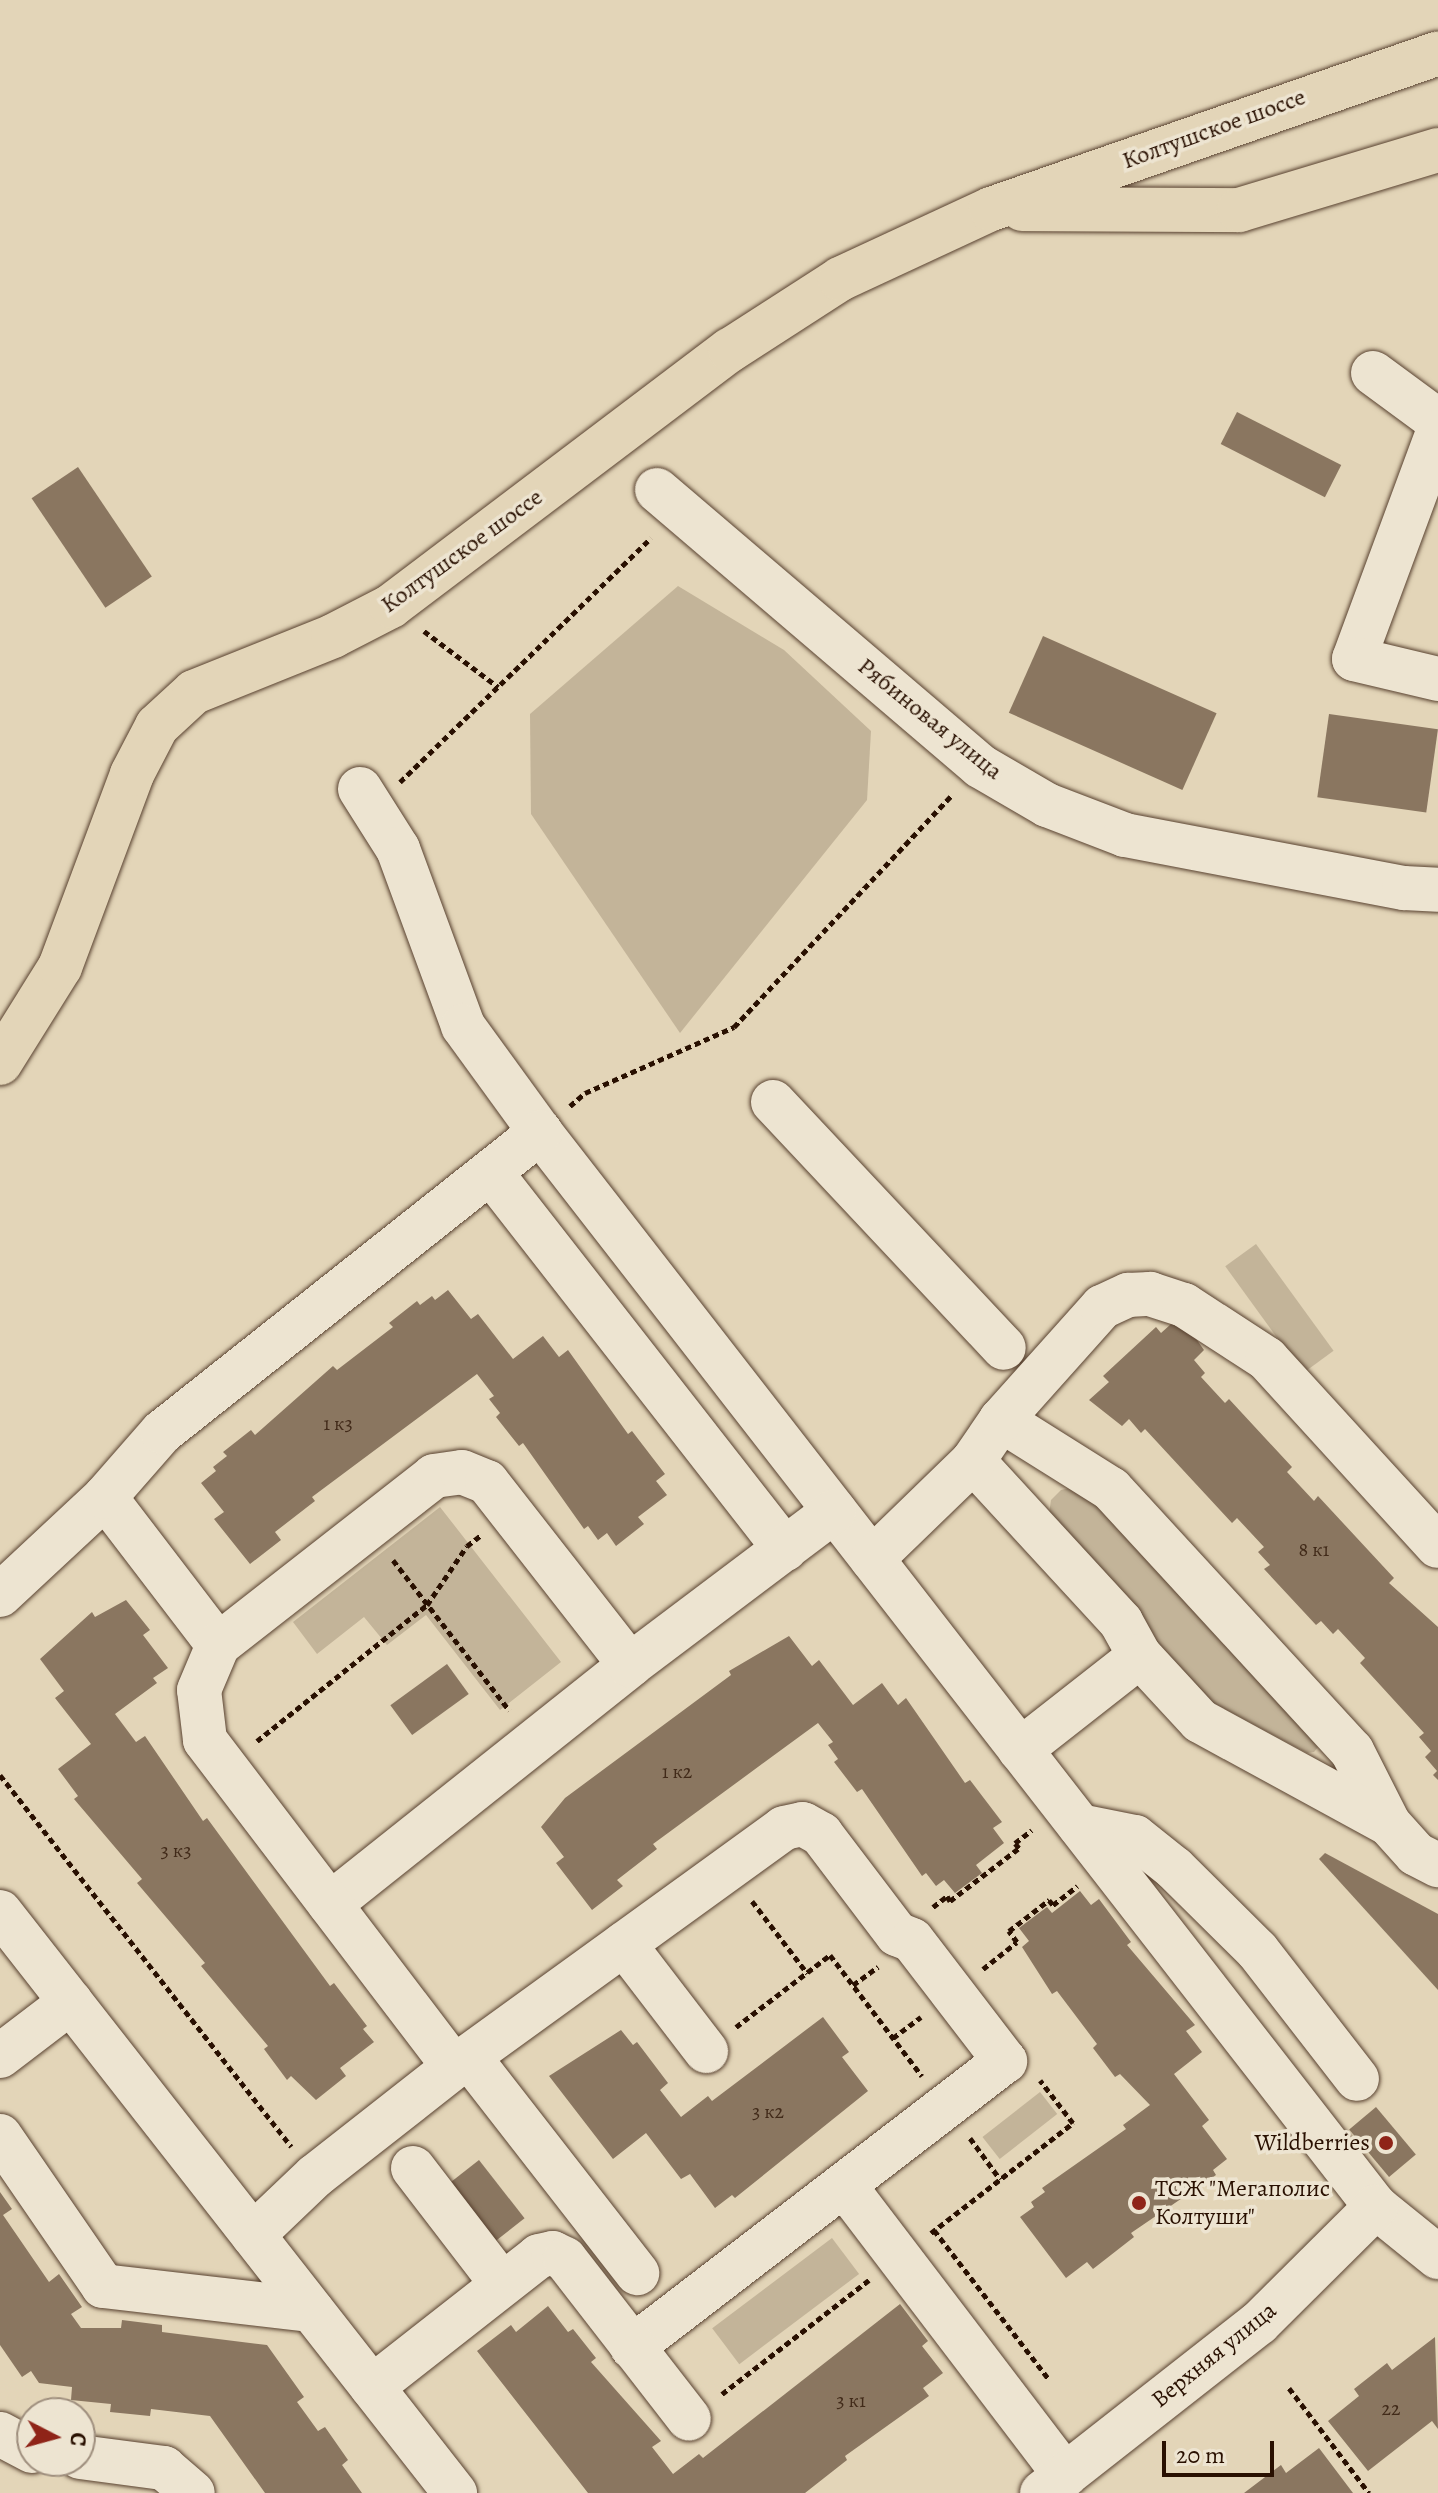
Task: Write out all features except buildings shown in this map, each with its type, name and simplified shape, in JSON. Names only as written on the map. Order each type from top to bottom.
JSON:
[{"type":"main road","name":"Колтушское шоссе","points":[[0,1063],[60,967],[132,774],[157,726],[194,692],[333,636],[391,606],[730,350],[840,279],[991,209],[1438,53]]},
{"type":"main road","name":"Колтушское шоссе","points":[[991,209],[1239,210],[1438,150]]},
{"type":"street","points":[[1373,373],[1438,421]]},
{"type":"street","points":[[1438,432],[1354,659],[1438,679]]},
{"type":"street","name":"Рябиновая улица","points":[[669,500],[980,766],[1047,805],[1125,835],[1333,876],[1438,890]]},
{"type":"street","points":[[366,799],[398,849],[463,1026],[540,1132],[1020,1750],[1060,1825],[1376,2207],[1438,2257]]},
{"type":"street","points":[[773,1102],[1004,1348]]},
{"type":"street","points":[[0,1595],[105,1497],[162,1432],[492,1174],[540,1132]]},
{"type":"street","points":[[492,1174],[785,1549]]},
{"type":"street","points":[[872,1559],[973,1461],[1001,1420],[1102,1307],[1128,1295],[1150,1294],[1184,1305],[1267,1359],[1438,1546]]},
{"type":"street","points":[[1001,1420],[1111,1489],[1352,1751],[1389,1824],[1416,1854],[1438,1865]]},
{"type":"street","points":[[973,1461],[1121,1622],[1140,1656],[1200,1721],[1389,1824]]},
{"type":"street","points":[[630,1665],[487,1482],[462,1472],[434,1476],[218,1645],[199,1690],[205,1740],[330,1904],[637,2273]]},
{"type":"street","points":[[105,1497],[218,1645]]},
{"type":"street","points":[[330,1904],[630,1665],[834,1511]]},
{"type":"street","points":[[1020,1750],[1140,1656]]},
{"type":"street","points":[[253,2235],[315,2176],[462,2062],[784,1828],[803,1824],[821,1834],[888,1950],[912,1940],[1005,2061],[632,2347]]},
{"type":"street","points":[[1060,1825],[1135,1837],[1174,1868],[1257,1950],[1357,2079]]},
{"type":"street","points":[[0,1912],[455,2493]]},
{"type":"street","points":[[624,1944],[706,2051]]},
{"type":"street","points":[[0,2056],[71,2002]]},
{"type":"street","points":[[0,2136],[103,2286],[312,2310]]},
{"type":"street","points":[[413,2168],[502,2284]]},
{"type":"street","points":[[844,2185],[1053,2484]]},
{"type":"street","name":"Верхняя улица","points":[[1053,2484],[1259,2323],[1376,2207]]},
{"type":"street","points":[[372,2387],[539,2256],[553,2253],[596,2220]]},
{"type":"street","points":[[553,2253],[565,2259],[689,2419]]},
{"type":"street","points":[[96,2459],[164,2468],[193,2493]]},
{"type":"path","points":[[366,799],[498,687],[669,500]]},
{"type":"path","points":[[391,606],[498,687]]},
{"type":"path","points":[[540,1132],[585,1093],[734,1027],[980,766]]},
{"type":"path","points":[[257,1741],[427,1605],[467,1546],[510,1512]]},
{"type":"path","points":[[368,1528],[534,1741]]},
{"type":"path","points":[[0,1775],[315,2176]]},
{"type":"path","points":[[853,1985],[888,1950],[1019,1848],[1015,1843],[1060,1825]]},
{"type":"path","points":[[728,1869],[807,1973]]},
{"type":"path","points":[[893,2038],[1017,1942],[1009,1931],[1085,1881]]},
{"type":"path","points":[[706,2051],[830,1955],[1000,2179]]},
{"type":"path","points":[[934,2230],[1048,2378]]},
{"type":"path","points":[[1289,2388],[1369,2493]]},
{"type":"shaded area","points":[[678,586],[784,650],[871,731],[867,800],[680,1033],[531,814],[530,714]]},
{"type":"shaded area","points":[[1256,1244],[1334,1351],[1303,1373],[1225,1266]]},
{"type":"shaded area","points":[[1074,1487],[1101,1504],[1318,1747],[1314,1752],[1307,1753],[1210,1701],[1049,1514],[1051,1500],[1061,1490]]},
{"type":"shaded area","points":[[440,1507],[561,1662],[500,1710],[426,1615],[387,1645],[364,1617],[317,1654],[293,1622]]},
{"type":"shaded area","points":[[1040,2092],[1057,2114],[1000,2159],[982,2137]]},
{"type":"shaded area","points":[[832,2238],[859,2274],[739,2364],[712,2328]]},
{"type":"place","name":"Wildberries","points":[[1386,2143]]},
{"type":"place","name":"ТСЖ \"Мегаполис Колтуши\"","points":[[1139,2203]]}]
